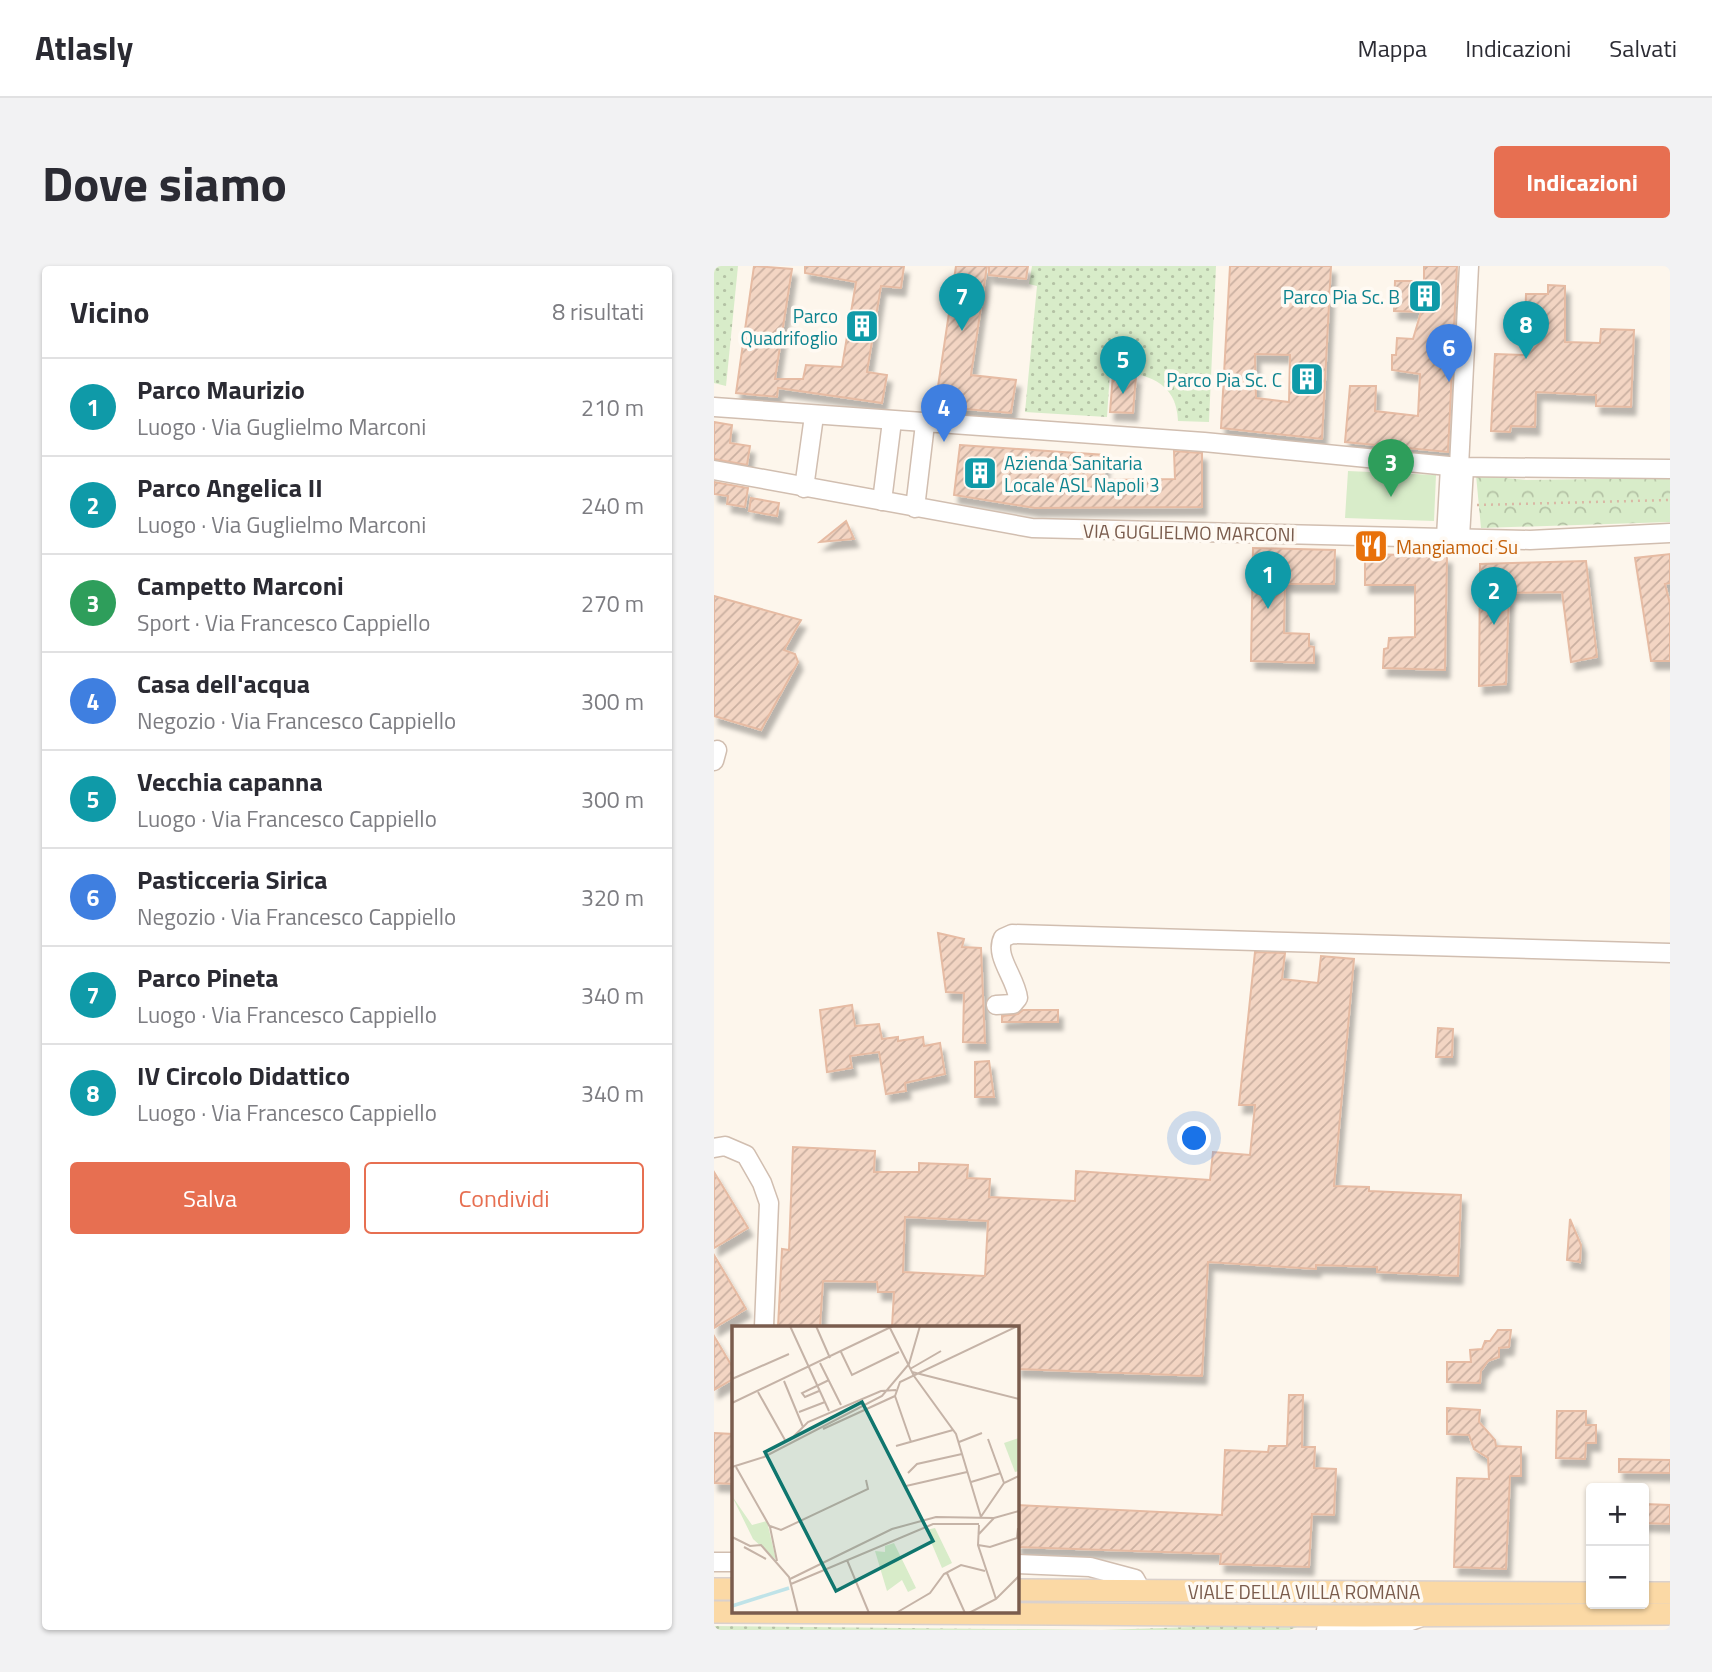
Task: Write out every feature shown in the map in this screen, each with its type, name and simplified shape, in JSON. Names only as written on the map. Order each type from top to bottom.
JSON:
[{"type":"main road","points":[[714,1589],[732,1589]]},
{"type":"main road","name":"VIALE DELLA VILLA ROMANA","points":[[1018,1590],[1586,1593]]},
{"type":"main road","points":[[1649,1593],[1670,1593]]},
{"type":"main road","name":"VIALE DELLA VILLA ROMANA","points":[[714,1612],[1426,1616],[1670,1614]]},
{"type":"street","points":[[1453,537],[1469,266]]},
{"type":"street","points":[[714,407],[1204,442],[1458,467],[1670,469]]},
{"type":"street","points":[[804,488],[814,416]]},
{"type":"street","points":[[882,501],[891,421]]},
{"type":"street","points":[[915,508],[925,424]]},
{"type":"street","name":"VIA GUGLIELMO MARCONI","points":[[714,470],[1032,528],[1581,539],[1670,533]]},
{"type":"street","points":[[996,1005],[1013,1004],[1018,998],[1013,978],[1000,953],[1003,938],[1012,934],[1670,953]]},
{"type":"street","points":[[714,1147],[725,1146],[746,1155],[762,1183],[769,1203],[764,1326]]},
{"type":"street","points":[[714,1562],[732,1562]]},
{"type":"street","points":[[1018,1564],[1090,1567],[1135,1579],[1141,1590]]},
{"type":"street","points":[[1326,1630],[1389,1629],[1426,1616]]},
{"type":"path","points":[[1476,505],[1670,500]]},
{"type":"green space","points":[[714,266],[738,266],[726,386],[714,383]]},
{"type":"green space","points":[[1032,266],[1216,266],[1209,422],[1178,421],[1172,396],[1165,388],[1147,377],[1123,372],[1110,372],[1107,417],[1025,412],[1037,286],[1029,284]]},
{"type":"green space","points":[[1348,471],[1436,475],[1434,521],[1345,518]]},
{"type":"green space","points":[[1476,475],[1526,480],[1670,478],[1670,522],[1481,528]]},
{"type":"green space","points":[[1309,1623],[1289,1630],[1102,1630]]},
{"type":"green space","points":[[714,1626],[1102,1630],[714,1630]]},
{"type":"building","points":[[754,266],[792,269],[775,379],[803,379],[806,365],[842,367],[856,282],[805,273],[805,266],[904,266],[901,288],[881,286],[867,372],[887,375],[882,403],[778,388],[777,397],[736,393]]},
{"type":"building","points":[[956,266],[987,266],[971,375],[1016,380],[1011,413],[942,407],[936,400]]},
{"type":"building","points":[[989,266],[1028,266],[1026,279],[989,275]]},
{"type":"building","points":[[1230,266],[1331,266],[1322,439],[1221,428]],"holes":[[[1255,354],[1290,355],[1289,402],[1256,398]]]},
{"type":"building","points":[[1424,266],[1457,266],[1448,452],[1345,442],[1350,386],[1376,386],[1375,411],[1418,416],[1420,374],[1392,370],[1392,355],[1396,355],[1397,338],[1413,339],[1421,312],[1394,311],[1395,281],[1424,281]]},
{"type":"building","points":[[1548,285],[1565,286],[1565,342],[1600,343],[1601,329],[1634,330],[1631,407],[1596,406],[1596,395],[1536,392],[1535,427],[1511,426],[1510,432],[1491,431],[1495,354],[1524,355],[1526,294],[1548,294]]},
{"type":"building","points":[[1113,374],[1136,376],[1133,413],[1110,412]]},
{"type":"building","points":[[714,422],[732,425],[730,443],[750,446],[747,465],[714,459]]},
{"type":"building","points":[[960,445],[1106,455],[1103,480],[1175,479],[1174,451],[1202,453],[1202,507],[1035,508],[954,495]]},
{"type":"building","points":[[714,482],[748,488],[745,507],[727,504],[728,496],[714,494]]},
{"type":"building","points":[[751,498],[779,503],[777,516],[749,511]]},
{"type":"building","points":[[846,521],[854,539],[820,542]]},
{"type":"building","points":[[1253,548],[1335,550],[1334,584],[1285,584],[1284,633],[1309,634],[1309,646],[1314,647],[1314,663],[1251,661]]},
{"type":"building","points":[[1365,554],[1447,556],[1445,670],[1383,668],[1384,649],[1388,648],[1389,638],[1415,637],[1415,585],[1365,585]]},
{"type":"building","points":[[1670,554],[1670,583],[1665,584],[1670,604],[1670,661],[1651,661],[1635,558]]},
{"type":"building","points":[[1586,561],[1597,657],[1571,662],[1562,592],[1509,593],[1506,684],[1479,686],[1480,564]]},
{"type":"building","points":[[714,596],[801,620],[784,650],[795,654],[798,662],[761,730],[714,716]]},
{"type":"building","points":[[938,933],[964,939],[962,947],[981,948],[985,1043],[963,1042],[964,993],[946,992]]},
{"type":"building","points":[[1255,952],[1285,953],[1282,979],[1318,983],[1321,956],[1354,959],[1334,1186],[1369,1187],[1369,1191],[1461,1195],[1458,1276],[1377,1272],[1377,1267],[1316,1265],[1316,1269],[1208,1262],[1202,1376],[1018,1369],[1018,1326],[892,1326],[894,1292],[878,1292],[877,1282],[823,1281],[820,1326],[778,1326],[782,1249],[789,1250],[793,1147],[875,1151],[874,1172],[919,1172],[919,1163],[968,1165],[967,1178],[990,1179],[989,1197],[1075,1201],[1076,1171],[1210,1180],[1213,1152],[1250,1155],[1255,1105],[1239,1105]],"holes":[[[905,1217],[988,1221],[985,1276],[903,1272]]]},
{"type":"building","points":[[852,1005],[855,1026],[879,1024],[882,1039],[898,1037],[898,1041],[923,1037],[924,1046],[940,1043],[945,1074],[905,1083],[906,1091],[886,1094],[879,1052],[850,1056],[852,1068],[827,1072],[820,1010]]},
{"type":"building","points":[[1023,1010],[1058,1010],[1058,1022],[1002,1022],[1002,1016],[1018,1014]]},
{"type":"building","points":[[1438,1028],[1453,1029],[1452,1057],[1436,1057]]},
{"type":"building","points":[[989,1061],[994,1097],[975,1097],[975,1062]]},
{"type":"building","points":[[714,1172],[748,1228],[714,1248]]},
{"type":"building","points":[[1570,1219],[1581,1245],[1580,1262],[1567,1260]]},
{"type":"building","points":[[714,1255],[746,1309],[714,1328]]},
{"type":"building","points":[[1498,1330],[1511,1330],[1509,1347],[1499,1348],[1499,1357],[1488,1361],[1481,1371],[1480,1383],[1447,1382],[1447,1362],[1471,1362],[1470,1350],[1482,1349],[1485,1341],[1490,1341]]},
{"type":"building","points":[[714,1336],[732,1366],[732,1380],[714,1390]]},
{"type":"building","points":[[1289,1395],[1303,1395],[1302,1447],[1315,1447],[1314,1468],[1336,1469],[1334,1515],[1312,1514],[1309,1567],[1220,1564],[1221,1554],[1018,1547],[1018,1505],[1222,1515],[1225,1450],[1268,1452],[1269,1446],[1287,1446]]},
{"type":"building","points":[[1447,1408],[1480,1410],[1479,1422],[1495,1440],[1496,1446],[1521,1447],[1521,1476],[1510,1476],[1506,1569],[1454,1567],[1457,1478],[1489,1479],[1488,1458],[1474,1449],[1469,1435],[1447,1434]]},
{"type":"building","points":[[1557,1411],[1586,1411],[1586,1425],[1596,1425],[1596,1443],[1586,1443],[1585,1459],[1556,1458]]},
{"type":"building","points":[[714,1433],[732,1434],[732,1484],[714,1483]]},
{"type":"building","points":[[1619,1459],[1670,1460],[1670,1473],[1619,1472]]},
{"type":"building","points":[[1649,1504],[1670,1505],[1670,1524],[1649,1523]]},
{"type":"place","name":"Parco Pia Sc. B","points":[[1425,296]]},
{"type":"place","name":"Parco Quadrifoglio","points":[[862,326]]},
{"type":"place","name":"Parco Pineta","points":[[962,331]]},
{"type":"place","name":"IV Circolo Didattico","points":[[1526,359]]},
{"type":"place","name":"Parco Pia Sc. C","points":[[1307,379]]},
{"type":"place","name":"Pasticceria Sirica","points":[[1449,382]]},
{"type":"place","name":"Vecchia capanna","points":[[1123,394]]},
{"type":"place","name":"Casa dell'acqua","points":[[944,442]]},
{"type":"place","name":"Azienda Sanitaria Locale ASL Napoli 3","points":[[980,473]]},
{"type":"place","name":"Campetto Marconi","points":[[1391,497]]},
{"type":"place","name":"Mangiamoci Su","points":[[1371,546]]},
{"type":"place","name":"Parco Maurizio","points":[[1268,609]]},
{"type":"place","name":"Parco Angelica II","points":[[1494,625]]}]
